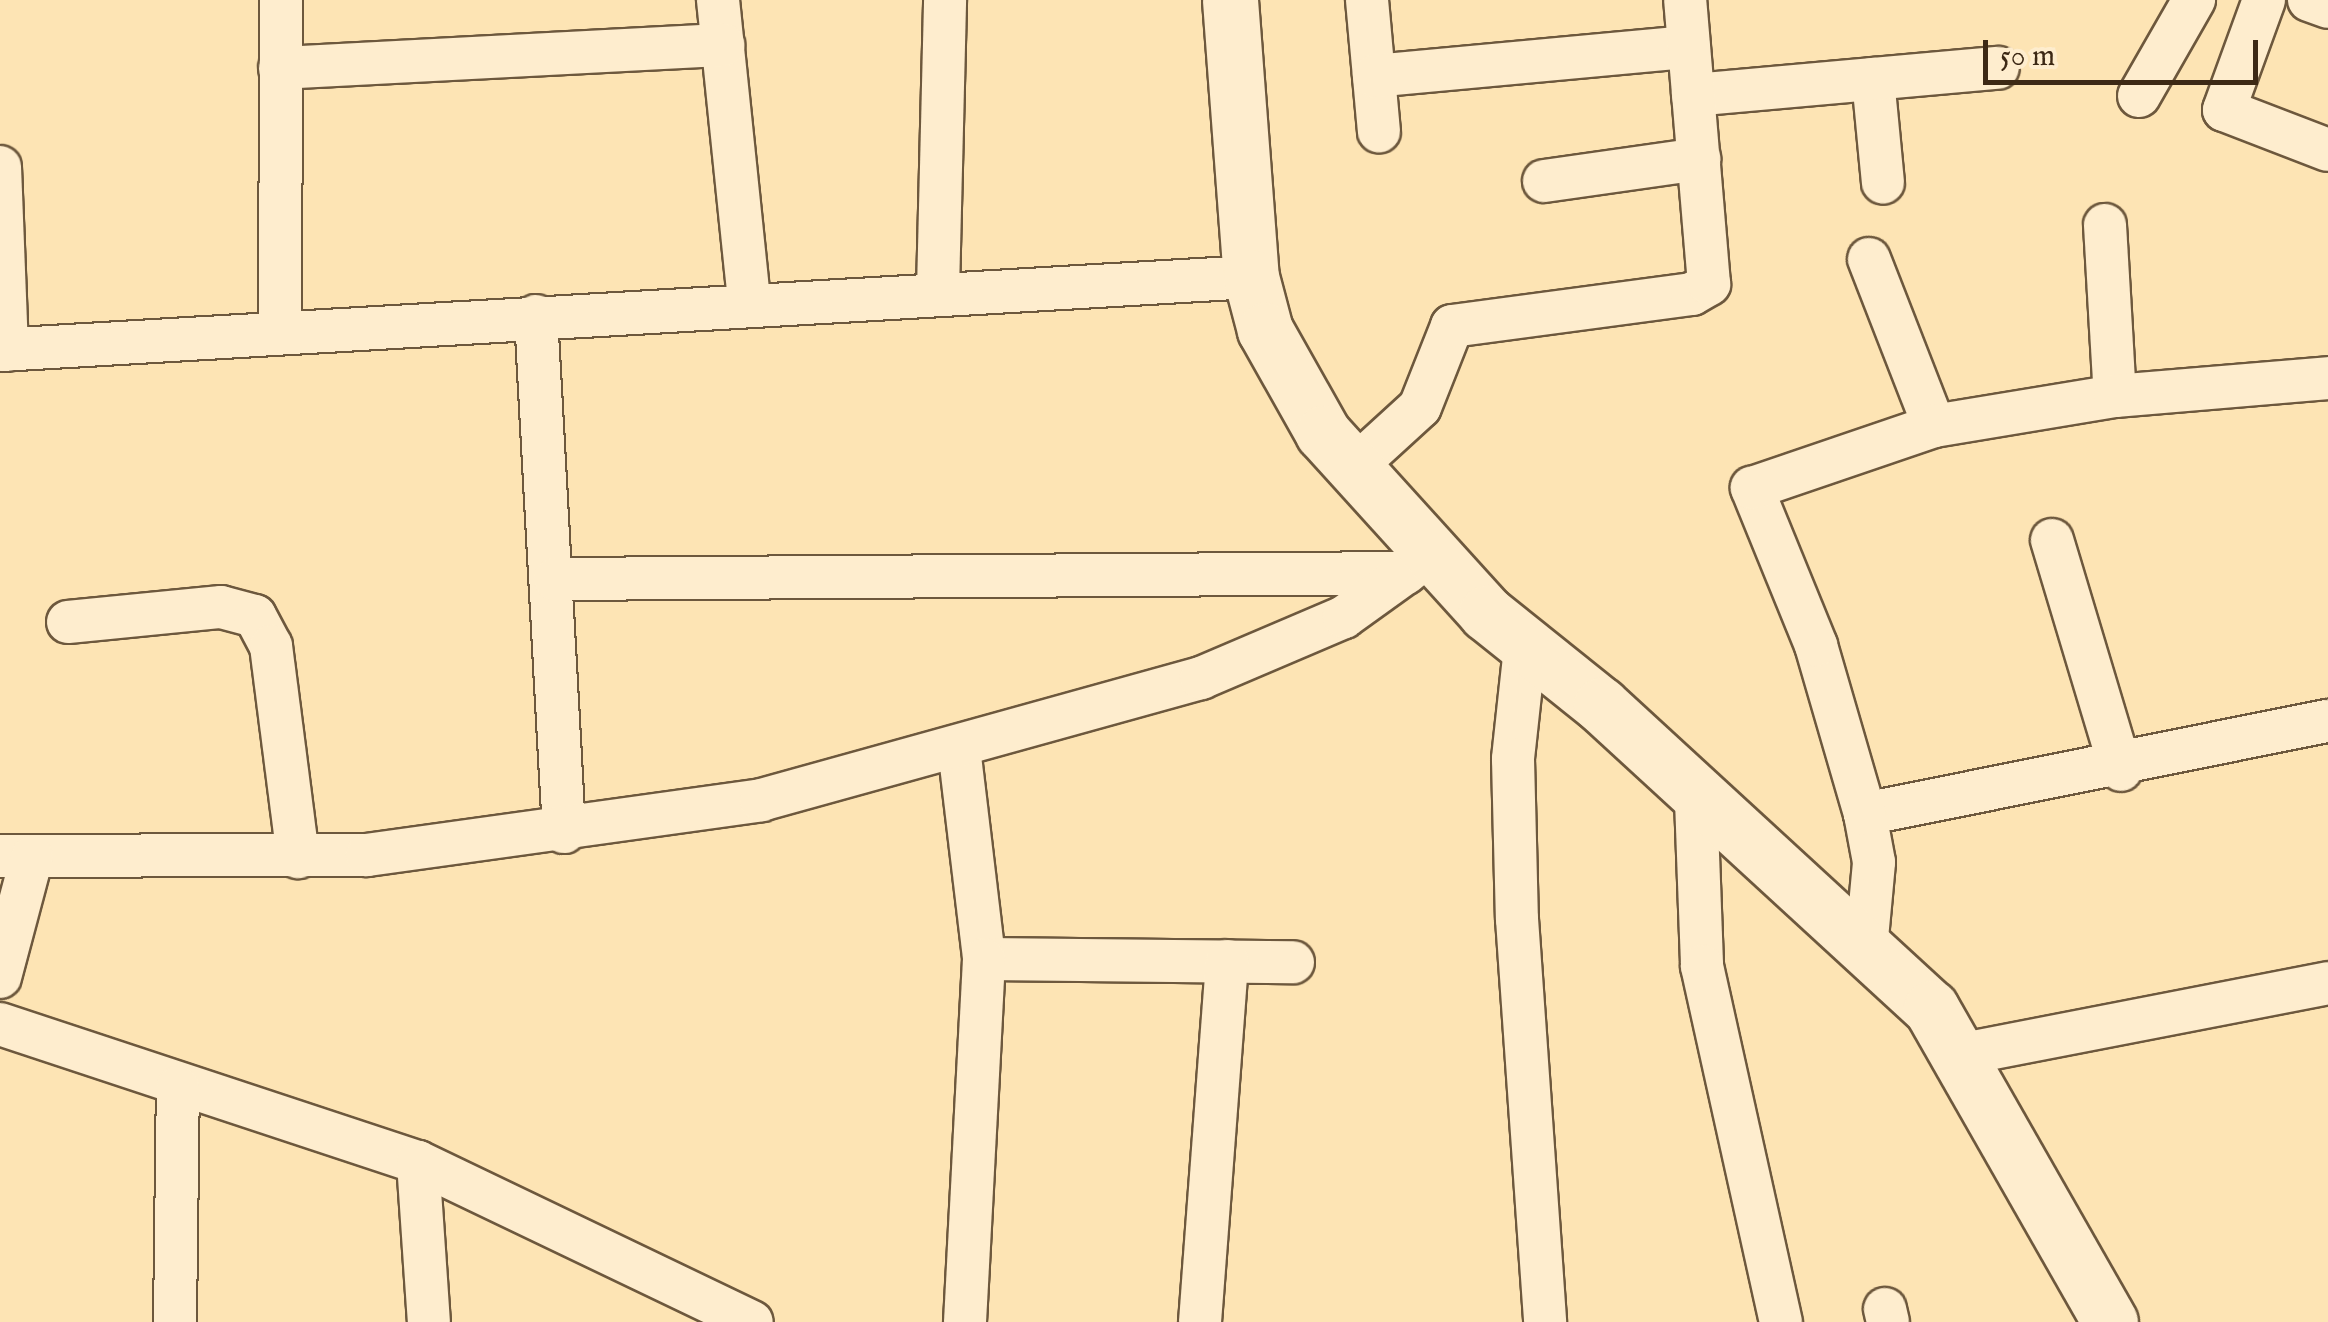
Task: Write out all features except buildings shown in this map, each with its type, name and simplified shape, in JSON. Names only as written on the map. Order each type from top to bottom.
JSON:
[{"type":"main road","points":[[1230,0],[1251,277],[1265,330],[1351,470],[1418,565],[1601,705],[1696,800],[1931,1008],[1963,1054],[2110,1322]]},
{"type":"street","points":[[280,333],[282,0]]},
{"type":"street","points":[[718,0],[748,302]]},
{"type":"street","points":[[938,290],[945,0]]},
{"type":"street","points":[[1366,0],[1379,132]]},
{"type":"street","points":[[2309,0],[2328,7]]},
{"type":"street","points":[[1351,470],[1413,416],[1452,326],[1692,294],[1709,284],[1689,47],[1691,1]]},
{"type":"street","points":[[2138,96],[2227,6]]},
{"type":"street","points":[[2227,6],[2224,110],[2328,150]]},
{"type":"street","points":[[280,68],[723,45]]},
{"type":"street","points":[[1374,76],[1689,47]]},
{"type":"street","points":[[1693,94],[1998,68]]},
{"type":"street","points":[[1874,79],[1883,183]]},
{"type":"street","points":[[1544,180],[1699,159]]},
{"type":"street","points":[[0,166],[4,350],[938,290],[1251,277]]},
{"type":"street","points":[[2105,225],[2115,396]]},
{"type":"street","points":[[1869,259],[1934,426]]},
{"type":"street","points":[[536,316],[555,579],[564,832]]},
{"type":"street","points":[[1866,949],[1874,862],[1865,814],[1816,645],[1752,488],[1934,426],[2115,396],[2328,378]]},
{"type":"street","points":[[2052,540],[2120,770]]},
{"type":"street","points":[[555,579],[1418,565]]},
{"type":"street","points":[[0,977],[16,857],[298,857],[564,832],[761,800],[1200,678],[1344,617],[1418,565]]},
{"type":"street","points":[[68,622],[220,607],[255,616],[271,646],[298,857]]},
{"type":"street","points":[[1525,648],[1513,758],[1516,919],[1545,1322]]},
{"type":"street","points":[[1865,814],[2120,770],[2328,721]]},
{"type":"street","points":[[959,748],[984,959],[965,1322]]},
{"type":"street","points":[[1696,800],[1702,966],[1780,1322]]},
{"type":"street","points":[[984,959],[1294,962]]},
{"type":"street","points":[[1200,1322],[1228,961]]},
{"type":"street","points":[[1963,1054],[2328,983]]},
{"type":"street","points":[[0,1024],[178,1087],[418,1162],[752,1322]]},
{"type":"street","points":[[175,1322],[178,1087]]},
{"type":"street","points":[[418,1162],[429,1322]]}]
